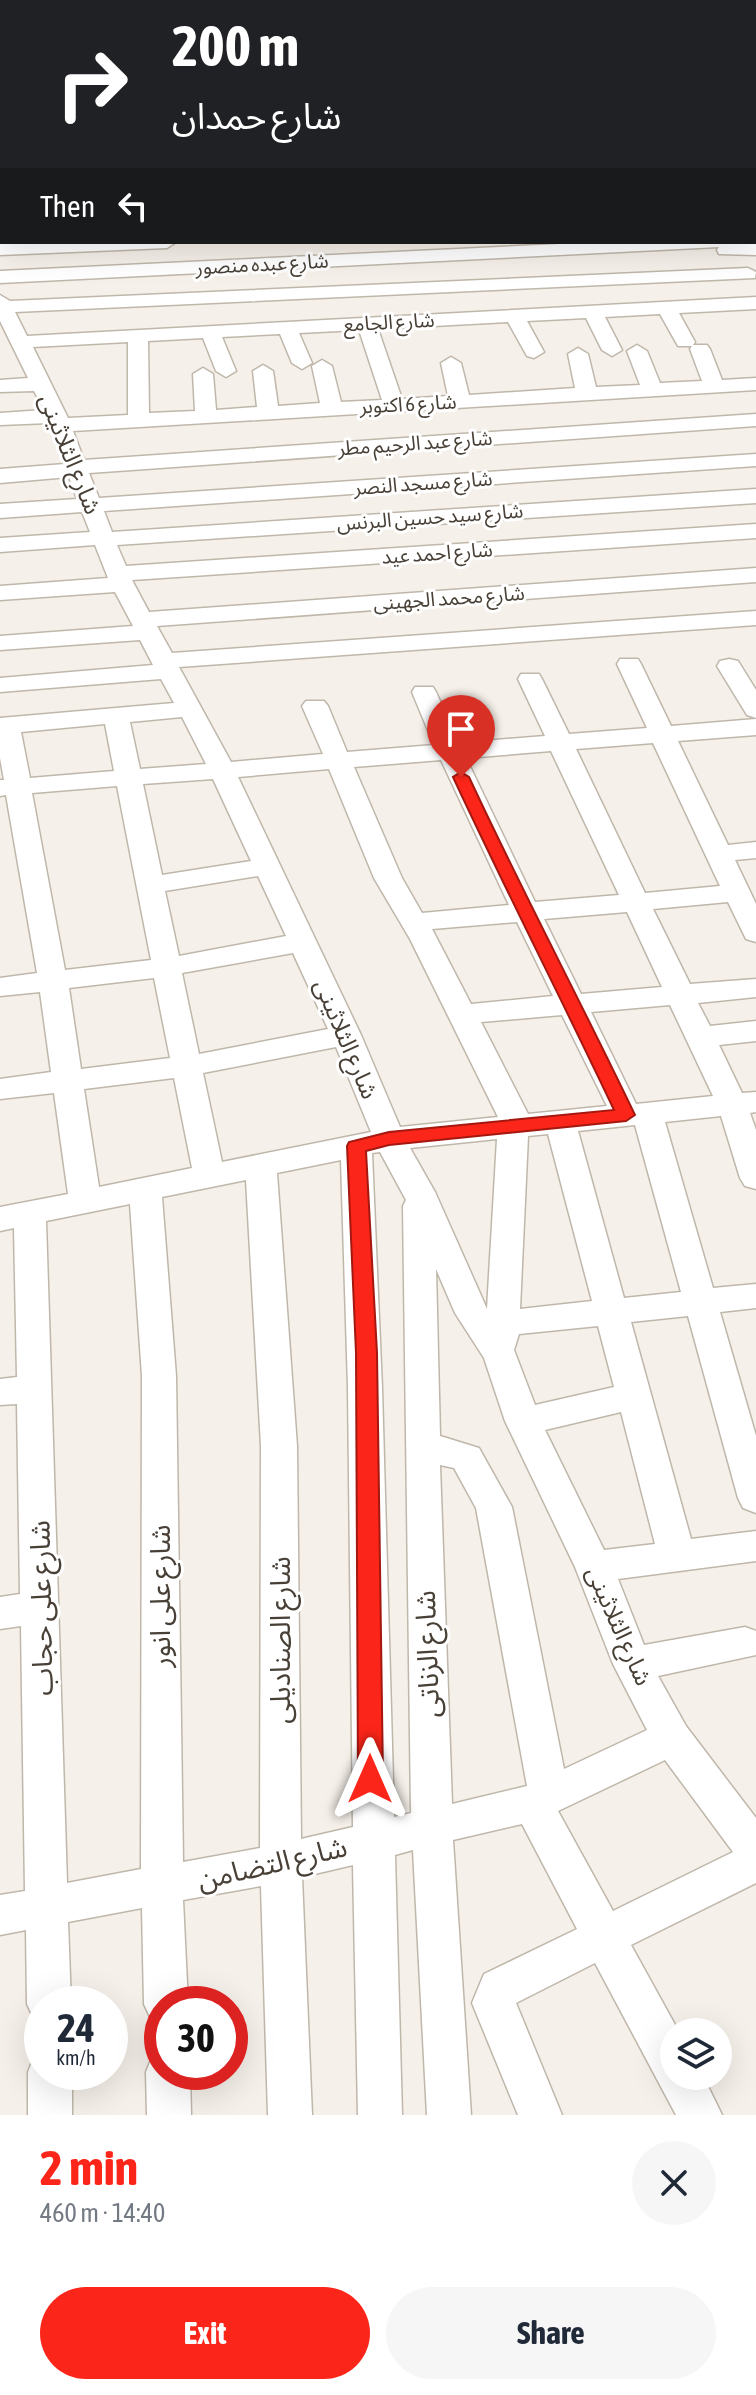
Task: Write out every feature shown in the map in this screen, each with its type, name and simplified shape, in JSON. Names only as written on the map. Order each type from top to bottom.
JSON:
[{"type":"street","points":[[0,249],[71,244]]},
{"type":"street","points":[[719,245],[752,279]]},
{"type":"street","name":"شارع عبده منصور","points":[[0,277],[333,251],[374,259],[719,245],[756,249]]},
{"type":"street","points":[[374,259],[382,290]]},
{"type":"street","points":[[2,308],[589,281],[752,279]]},
{"type":"street","name":"شارع الجامع","points":[[14,340],[756,303]]},
{"type":"street","name":"شارع الثلاثينى","points":[[2,308],[14,340],[42,384],[58,420],[120,579],[221,767],[346,1035],[372,1143],[419,1192],[492,1331],[523,1421],[594,1567],[632,1664],[672,1738],[756,1850]]},
{"type":"street","points":[[667,308],[715,387]]},
{"type":"street","points":[[593,312],[612,350]]},
{"type":"street","points":[[515,316],[523,372]]},
{"type":"street","points":[[443,319],[454,358],[460,401]]},
{"type":"street","points":[[366,323],[394,405]]},
{"type":"street","points":[[287,328],[312,365],[332,409]]},
{"type":"street","points":[[210,332],[226,371]]},
{"type":"street","points":[[138,335],[139,420]]},
{"type":"street","points":[[637,351],[652,390]]},
{"type":"street","points":[[578,354],[587,394]]},
{"type":"street","points":[[263,371],[268,413]]},
{"type":"street","name":"شارع 6 اكتوبر","points":[[0,419],[139,420],[460,401],[523,372],[587,394],[756,384]]},
{"type":"street","points":[[203,374],[206,416]]},
{"type":"street","points":[[0,386],[42,384]]},
{"type":"street","name":"شارع عبد الرحيم مطر","points":[[0,476],[756,420]]},
{"type":"street","name":"شارع مسجد النصر","points":[[0,511],[756,460]]},
{"type":"street","name":"شارع سيد حسين البرنس","points":[[0,545],[756,496]]},
{"type":"street","name":"شارع احمد عيد","points":[[0,593],[120,579],[756,531]]},
{"type":"street","points":[[589,543],[607,586]]},
{"type":"street","name":"شارع محمد الجهينى","points":[[0,643],[296,609],[756,575]]},
{"type":"street","points":[[640,584],[661,625]]},
{"type":"street","points":[[532,592],[550,633]]},
{"type":"street","points":[[429,599],[441,641]]},
{"type":"street","points":[[296,609],[307,651]]},
{"type":"street","points":[[0,685],[307,651],[756,618]]},
{"type":"street","points":[[629,664],[749,913]]},
{"type":"street","points":[[729,666],[756,710]]},
{"type":"street","points":[[530,679],[700,1037],[744,1103],[756,1178]]},
{"type":"street","points":[[424,692],[524,912],[636,1114],[700,1302],[756,1498]]},
{"type":"street","points":[[315,706],[388,878],[463,1014],[516,1126],[492,1331]]},
{"type":"street","points":[[85,1202],[53,981],[10,787],[3,726],[188,709]]},
{"type":"street","points":[[116,716],[209,1176]]},
{"type":"street","points":[[10,787],[221,767],[756,727]]},
{"type":"street","points":[[718,854],[756,850]]},
{"type":"street","points":[[150,885],[269,866]]},
{"type":"street","points":[[415,922],[636,902],[749,913]]},
{"type":"street","points":[[0,987],[167,967],[303,942]]},
{"type":"street","points":[[463,1014],[756,988]]},
{"type":"street","points":[[700,1037],[756,1031]]},
{"type":"street","points":[[0,1089],[187,1066],[346,1035]]},
{"type":"street","points":[[15,1216],[372,1143],[744,1103]]},
{"type":"street","points":[[560,1122],[677,1556]]},
{"type":"street","points":[[372,1143],[366,1353],[371,1840],[380,2115]]},
{"type":"street","name":"شارع الصناديلى","points":[[261,1166],[279,1446],[281,1863],[290,2115]]},
{"type":"street","name":"شارع على انور","points":[[145,1189],[159,1376],[165,1986]]},
{"type":"street","name":"شارع الزناتى","points":[[419,1192],[432,1825],[449,2115]]},
{"type":"street","name":"شارع على حجاب","points":[[15,1216],[18,1390],[41,1607],[49,1986]]},
{"type":"street","points":[[421,1321],[492,1331],[611,1311],[756,1296]]},
{"type":"street","points":[[523,1421],[633,1396]]},
{"type":"street","points":[[422,1445],[466,1458],[494,1507],[540,1799],[605,1938],[660,2041]]},
{"type":"street","points":[[594,1567],[756,1546]]},
{"type":"street","points":[[0,1613],[41,1607]]},
{"type":"street","points":[[632,1664],[745,1643]]},
{"type":"street","name":"شارع التضامن","points":[[0,1915],[281,1863],[540,1799],[672,1738]]},
{"type":"street","points":[[540,2115],[496,2010],[494,2003],[499,1989],[756,1862]]},
{"type":"street","points":[[50,2090],[50,2115]]},
{"type":"street","points":[[168,2090],[169,2115]]},
{"type":"street","points":[[687,2090],[700,2115]]},
{"type":"route","points":[[370,1779],[366,1353],[356,1146],[389,1139],[626,1115],[573,1004],[524,912],[461,777]]}]
